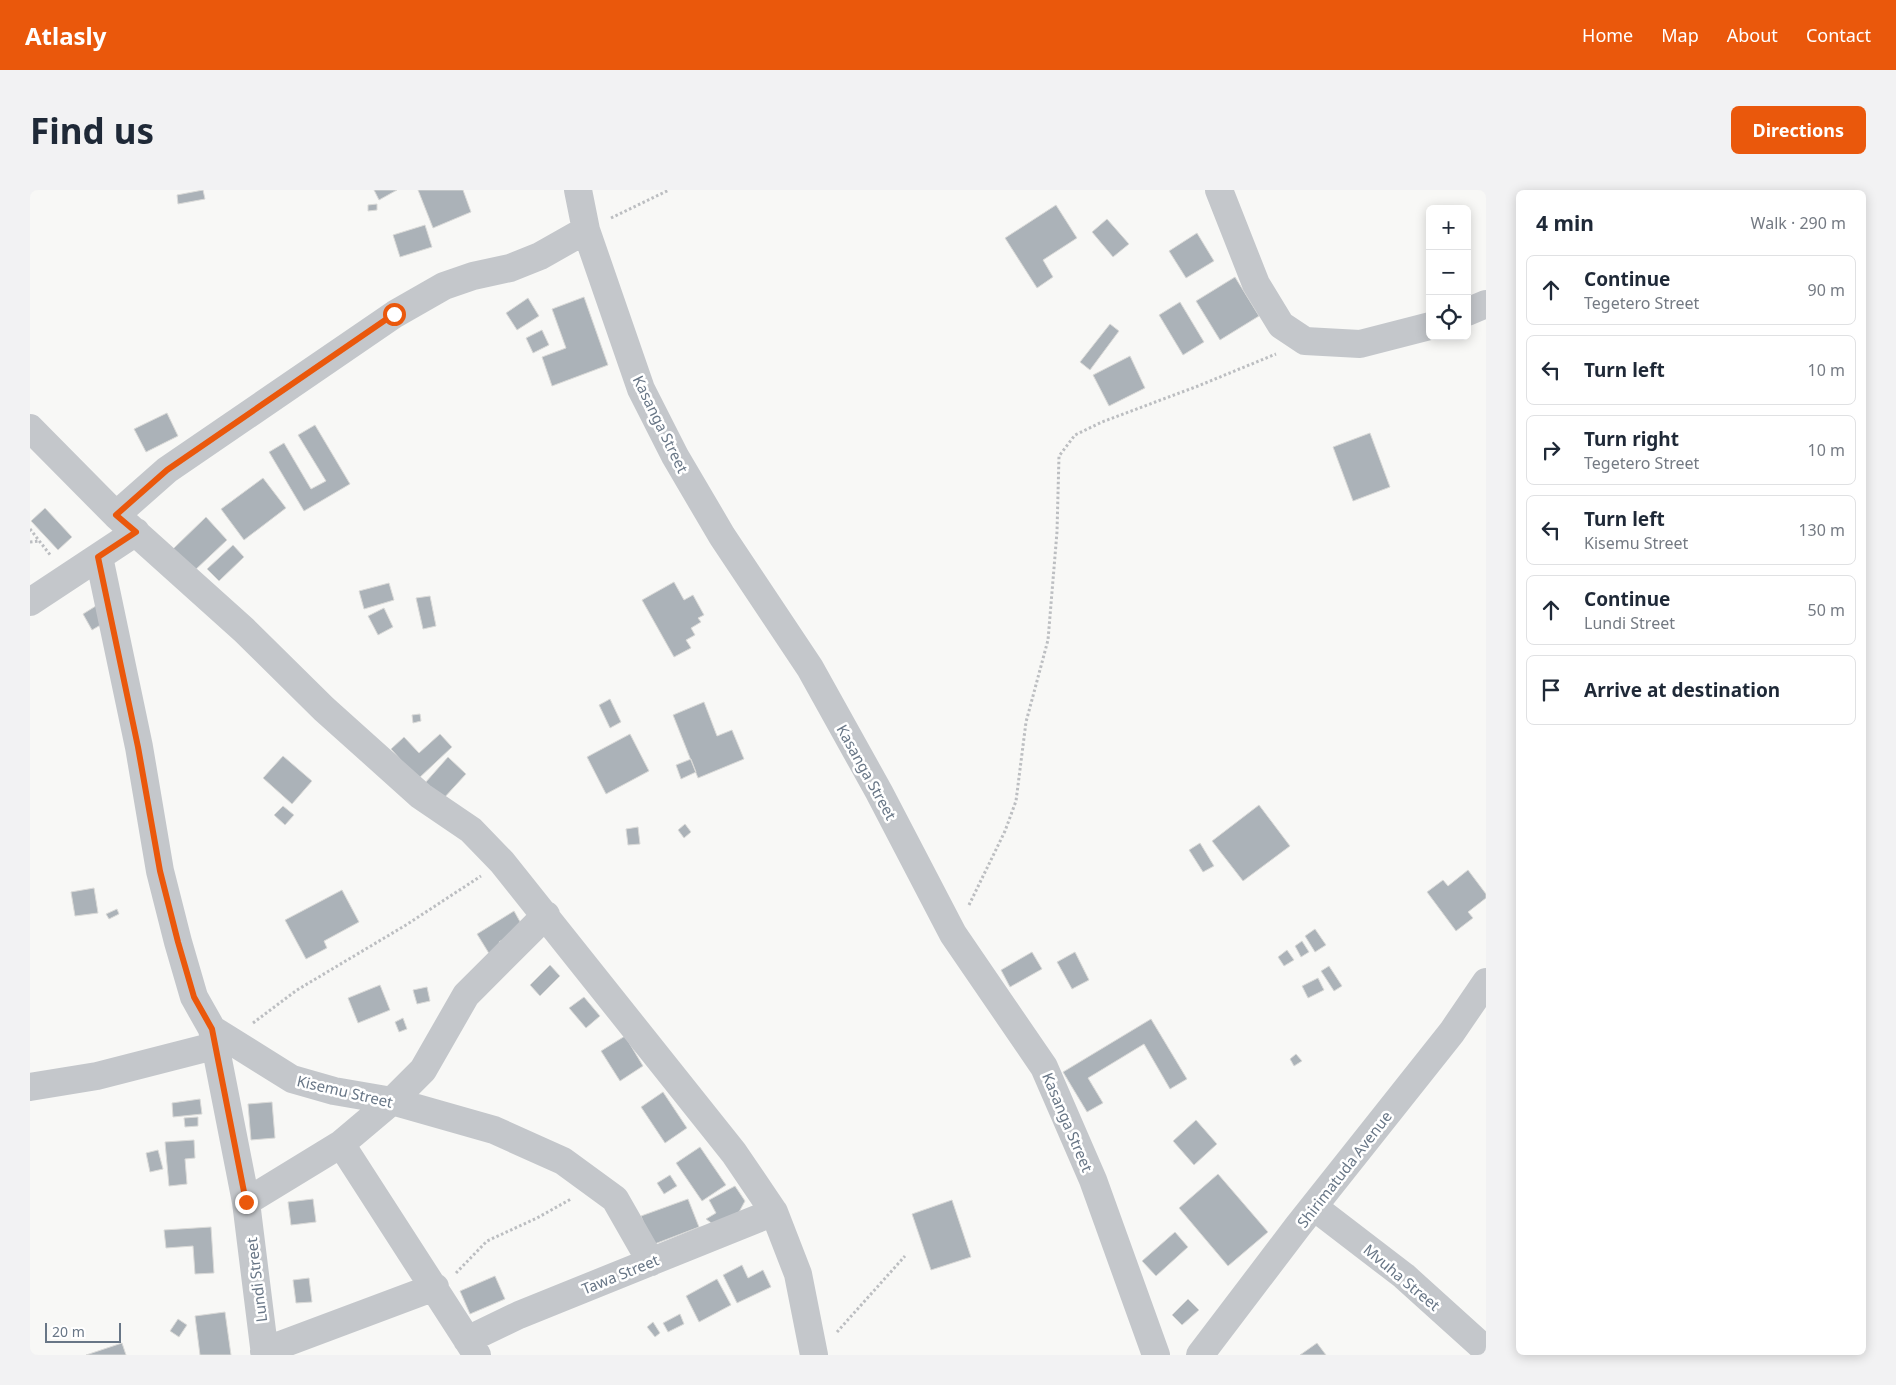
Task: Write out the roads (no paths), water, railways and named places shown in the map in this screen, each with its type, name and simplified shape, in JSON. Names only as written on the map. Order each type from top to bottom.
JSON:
[{"type":"street","name":"Kasanga Street","points":[[578,190],[586,230],[641,389],[674,456],[722,536],[810,668],[879,792],[953,934],[1044,1067],[1092,1180],[1156,1355]]},
{"type":"street","points":[[1219,190],[1256,284],[1281,325],[1305,342],[1360,344],[1426,327]]},
{"type":"street","points":[[30,602],[98,557],[167,470],[394,314],[444,286],[473,276],[510,268],[540,256],[586,230]]},
{"type":"street","points":[[1471,310],[1486,304]]},
{"type":"street","points":[[30,428],[126,523],[244,630],[324,709],[422,796],[472,830],[502,862],[734,1153],[774,1212],[798,1274],[814,1355]]},
{"type":"street","name":"Kisemu Street","points":[[98,557],[138,747],[167,898],[194,997],[220,1040],[292,1079],[334,1090],[392,1101],[494,1130],[563,1161],[615,1199],[651,1262]]},
{"type":"street","points":[[246,1202],[340,1144],[392,1101],[423,1070],[466,995],[546,915]]},
{"type":"street","name":"Shirimatuda Avenue","points":[[1200,1355],[1452,1032],[1486,982]]},
{"type":"street","points":[[30,1087],[97,1076],[220,1040]]},
{"type":"street","name":"Lundi Street","points":[[220,1040],[246,1202],[265,1353]]},
{"type":"street","name":"Tawa Street","points":[[340,1144],[435,1287],[472,1348],[520,1315],[774,1212]]},
{"type":"street","name":"Mvuha Street","points":[[1314,1207],[1404,1276],[1486,1350]]},
{"type":"street","points":[[265,1353],[435,1287]]}]
